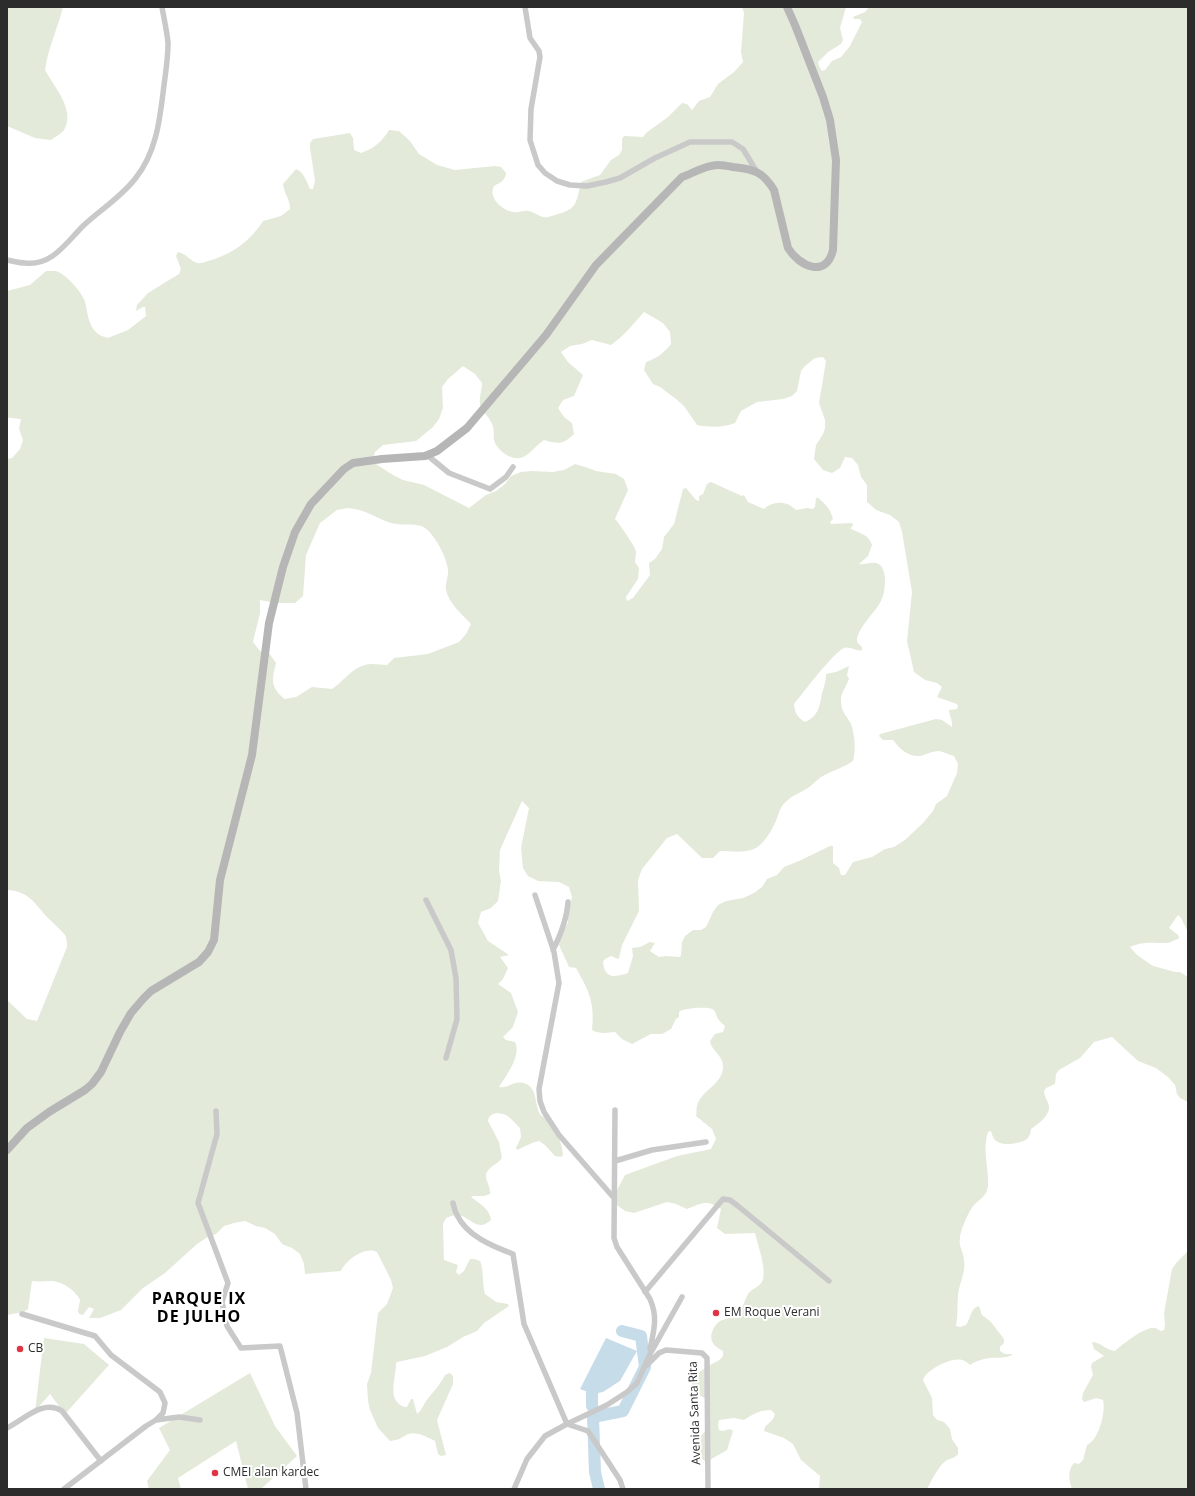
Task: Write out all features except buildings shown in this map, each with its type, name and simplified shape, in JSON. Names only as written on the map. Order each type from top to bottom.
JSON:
[{"type":"street","points":[[7,260],[25,264],[41,262],[52,257],[84,225],[119,196],[143,167],[153,148],[160,121],[167,64],[168,42],[162,7]]},
{"type":"street","points":[[525,7],[530,38],[539,51],[540,57],[531,109],[530,140],[538,165],[545,174],[557,181],[570,185],[587,186],[620,178],[655,158],[690,142],[709,141],[732,142],[738,145],[743,149],[757,172]]},
{"type":"street","points":[[7,1150],[27,1128],[92,1084],[101,1072],[131,1013],[151,991],[199,962],[208,952],[214,940],[220,880],[252,755],[269,623],[285,560],[295,532],[311,504],[344,469],[353,463],[427,455],[437,452],[467,428],[546,335],[596,265],[682,177],[717,165],[747,168],[757,172],[770,182],[774,190],[788,248],[792,254],[804,264],[814,268],[828,263],[832,257],[833,250],[836,160],[830,120],[798,32],[787,7]]},
{"type":"street","points":[[427,455],[449,473],[490,489],[506,476],[513,467]]},
{"type":"street","points":[[535,895],[553,950],[559,983],[539,1090],[540,1101],[544,1112],[559,1135],[614,1198]]},
{"type":"street","points":[[426,900],[451,950],[456,978],[457,1019],[446,1058]]},
{"type":"street","points":[[553,950],[560,935],[567,913],[568,902]]},
{"type":"street","points":[[615,1110],[614,1238],[617,1247],[653,1306],[655,1317],[649,1356]]},
{"type":"street","points":[[216,1111],[217,1134],[198,1203],[228,1283],[222,1302],[227,1326],[240,1348],[280,1346],[298,1413],[306,1489]]},
{"type":"street","points":[[615,1161],[652,1150],[706,1142]]},
{"type":"street","points":[[645,1292],[719,1206],[723,1199],[730,1200],[760,1223],[829,1281]]},
{"type":"street","points":[[453,1203],[457,1215],[468,1230],[485,1242],[513,1254],[524,1324],[567,1424],[588,1431],[620,1480],[623,1489]]},
{"type":"street","points":[[514,1489],[527,1459],[545,1436],[607,1405],[637,1384],[649,1356],[682,1297]]},
{"type":"street","points":[[22,1314],[95,1336],[111,1355],[160,1392],[165,1402],[163,1413],[156,1420],[146,1426],[64,1489]]},
{"type":"street","name":"Avenida Santa Rita","points":[[645,1367],[659,1353],[666,1350],[702,1353],[707,1358],[708,1489]]},
{"type":"street","points":[[7,1428],[39,1408],[53,1406],[62,1410],[101,1461]]},
{"type":"street","points":[[156,1420],[179,1417],[200,1420]]},
{"type":"green space","points":[[7,7],[63,7],[48,54],[45,70],[66,107],[67,122],[64,130],[51,140],[35,138],[7,126]]},
{"type":"green space","points":[[742,7],[846,7],[840,28],[843,40],[841,44],[828,52],[818,62],[822,71],[825,70],[832,61],[841,57],[850,46],[862,22],[860,19],[854,19],[853,17],[865,12],[869,7],[1188,7],[1188,932],[1178,915],[1169,928],[1178,935],[1178,939],[1168,943],[1144,943],[1130,947],[1137,955],[1153,966],[1180,972],[1188,977],[1188,1102],[1180,1098],[1177,1094],[1175,1085],[1168,1077],[1156,1068],[1138,1061],[1112,1037],[1094,1042],[1080,1058],[1059,1070],[1056,1074],[1055,1084],[1046,1088],[1044,1091],[1049,1106],[1048,1113],[1031,1129],[1028,1138],[1021,1142],[1006,1144],[995,1140],[991,1131],[988,1132],[986,1138],[986,1152],[988,1186],[985,1195],[974,1205],[966,1219],[960,1237],[960,1245],[964,1256],[964,1265],[959,1291],[956,1326],[960,1327],[966,1325],[972,1311],[979,1306],[982,1315],[991,1322],[1004,1339],[1004,1343],[1000,1347],[1000,1351],[1005,1354],[1012,1355],[984,1359],[970,1365],[963,1360],[952,1360],[934,1368],[925,1376],[923,1380],[932,1398],[933,1415],[937,1420],[944,1422],[950,1429],[952,1439],[958,1448],[958,1454],[947,1460],[941,1466],[927,1489],[819,1489],[820,1476],[801,1460],[793,1444],[784,1438],[764,1431],[765,1427],[773,1419],[775,1414],[771,1410],[757,1413],[744,1420],[734,1418],[719,1420],[719,1430],[723,1431],[730,1429],[733,1431],[727,1450],[706,1462],[699,1456],[696,1447],[698,1439],[709,1427],[710,1416],[704,1407],[710,1401],[696,1393],[692,1385],[698,1373],[723,1356],[723,1351],[715,1345],[711,1338],[715,1326],[719,1321],[733,1317],[738,1313],[742,1308],[748,1294],[762,1282],[764,1274],[755,1233],[725,1234],[717,1228],[721,1209],[712,1204],[704,1203],[687,1209],[667,1202],[634,1213],[625,1211],[617,1205],[615,1194],[625,1175],[677,1156],[711,1149],[716,1139],[712,1129],[696,1116],[699,1101],[702,1096],[715,1084],[722,1074],[722,1060],[713,1048],[710,1041],[715,1034],[723,1032],[725,1026],[718,1019],[714,1010],[702,1008],[679,1012],[679,1017],[676,1019],[671,1029],[662,1034],[651,1034],[632,1044],[622,1039],[615,1032],[600,1033],[592,1030],[593,1012],[588,991],[576,968],[569,967],[559,945],[562,931],[568,923],[568,914],[572,897],[569,887],[559,882],[538,881],[528,876],[523,868],[521,848],[529,808],[522,801],[500,850],[499,871],[501,881],[498,901],[491,908],[481,912],[478,923],[488,941],[509,955],[500,957],[508,968],[503,979],[498,984],[511,993],[518,1012],[513,1027],[503,1037],[506,1040],[515,1042],[517,1047],[515,1059],[499,1087],[506,1087],[515,1083],[522,1083],[530,1086],[534,1093],[540,1114],[550,1120],[557,1131],[563,1155],[561,1157],[555,1156],[539,1141],[517,1150],[516,1148],[521,1137],[520,1128],[506,1115],[500,1113],[492,1114],[488,1121],[499,1142],[502,1158],[488,1170],[486,1174],[490,1194],[471,1197],[487,1210],[491,1220],[486,1224],[481,1225],[465,1217],[455,1215],[446,1218],[443,1224],[444,1260],[458,1265],[456,1272],[459,1275],[464,1271],[470,1259],[480,1261],[485,1294],[496,1302],[508,1304],[509,1306],[484,1323],[477,1331],[463,1337],[447,1347],[425,1356],[397,1362],[396,1364],[393,1389],[396,1400],[399,1404],[407,1407],[411,1399],[413,1399],[417,1414],[445,1375],[450,1373],[453,1376],[453,1384],[437,1420],[446,1455],[441,1456],[438,1454],[435,1441],[418,1434],[411,1433],[390,1441],[378,1428],[370,1410],[367,1384],[371,1373],[378,1313],[387,1304],[393,1288],[391,1280],[377,1252],[367,1251],[356,1255],[343,1267],[341,1271],[305,1274],[304,1264],[300,1254],[292,1248],[282,1244],[275,1234],[265,1228],[245,1221],[224,1226],[216,1234],[197,1244],[165,1273],[143,1288],[121,1310],[100,1318],[89,1318],[94,1309],[89,1307],[83,1315],[79,1314],[78,1311],[80,1300],[68,1287],[55,1281],[32,1281],[28,1309],[24,1312],[7,1315],[7,1000],[27,1019],[37,1021],[67,947],[67,939],[59,928],[26,895],[7,890],[7,459],[12,458],[20,449],[23,440],[19,429],[21,419],[7,417],[7,291],[30,285],[46,271],[56,271],[69,279],[81,293],[85,302],[91,326],[98,334],[108,338],[128,330],[146,316],[145,307],[136,311],[137,305],[148,293],[179,274],[181,269],[176,256],[178,252],[184,254],[194,262],[201,263],[220,257],[241,245],[253,234],[263,221],[281,216],[290,209],[283,184],[296,169],[303,174],[310,189],[313,189],[315,181],[310,143],[313,139],[350,133],[353,138],[354,150],[361,153],[377,144],[389,130],[399,131],[410,141],[419,154],[437,165],[455,170],[495,166],[501,167],[506,173],[505,178],[494,186],[493,195],[497,203],[505,209],[513,212],[529,211],[544,217],[563,213],[575,204],[581,182],[600,175],[611,160],[619,155],[622,150],[622,139],[624,136],[643,137],[646,133],[668,117],[682,103],[687,104],[692,110],[699,101],[710,97],[718,84],[734,72],[743,62],[741,52],[744,13]],"holes":[[[644,312],[663,323],[670,332],[671,344],[660,355],[646,362],[644,370],[653,384],[660,387],[684,406],[697,425],[716,427],[730,425],[735,423],[741,411],[757,402],[783,399],[792,396],[797,391],[801,371],[805,366],[815,358],[823,357],[826,361],[819,403],[825,420],[825,428],[816,445],[814,459],[823,470],[832,473],[840,468],[845,457],[852,458],[858,465],[861,477],[867,485],[867,502],[876,510],[890,515],[899,522],[912,592],[907,641],[914,672],[925,680],[937,683],[942,687],[937,697],[957,704],[958,707],[957,709],[949,710],[952,727],[942,720],[936,719],[880,734],[879,736],[883,740],[893,740],[901,749],[912,755],[920,756],[939,751],[954,756],[958,764],[957,773],[947,796],[936,804],[933,811],[923,823],[905,840],[894,847],[885,849],[872,857],[853,862],[845,875],[841,875],[839,868],[833,863],[833,846],[830,846],[784,867],[777,875],[767,879],[762,887],[754,893],[743,898],[726,901],[718,905],[706,927],[701,930],[693,930],[685,936],[682,942],[680,957],[659,957],[650,951],[655,943],[650,942],[640,947],[632,948],[633,956],[628,973],[619,976],[611,976],[606,972],[603,962],[611,956],[618,959],[619,958],[622,945],[639,911],[638,880],[642,869],[667,838],[677,834],[702,858],[713,858],[720,851],[736,852],[751,850],[760,845],[770,832],[781,808],[786,802],[808,788],[821,777],[853,761],[855,742],[851,724],[841,704],[842,694],[849,679],[847,675],[849,666],[836,672],[826,674],[818,710],[809,720],[805,722],[798,716],[794,704],[839,651],[844,648],[862,650],[862,647],[857,642],[857,637],[881,601],[884,594],[885,585],[885,578],[880,565],[873,563],[859,564],[868,556],[872,545],[871,542],[864,535],[851,529],[853,525],[852,523],[831,524],[830,522],[833,519],[831,513],[825,504],[818,498],[816,498],[815,507],[813,509],[807,508],[796,510],[785,503],[772,504],[764,509],[748,502],[744,495],[742,496],[711,482],[707,484],[703,494],[699,496],[699,501],[696,500],[686,488],[683,489],[674,524],[664,537],[662,549],[655,559],[649,563],[650,575],[633,598],[627,601],[626,597],[638,579],[639,568],[635,562],[635,549],[615,519],[628,490],[624,479],[616,474],[596,471],[575,464],[564,470],[553,472],[521,472],[511,476],[505,484],[496,491],[486,495],[469,508],[424,485],[403,480],[373,462],[375,452],[383,445],[416,441],[433,427],[439,419],[443,408],[442,387],[448,379],[463,366],[475,374],[482,383],[480,399],[481,407],[492,424],[495,443],[500,450],[508,456],[516,458],[523,457],[544,440],[557,443],[567,440],[574,434],[572,423],[564,417],[558,408],[563,400],[574,396],[583,375],[568,362],[561,352],[570,346],[582,344],[592,340],[611,345],[625,333]],[[348,508],[365,512],[391,523],[414,525],[426,528],[438,544],[447,564],[448,571],[446,590],[450,600],[471,624],[466,634],[459,642],[428,654],[394,658],[387,665],[367,664],[356,669],[332,689],[312,687],[296,697],[285,699],[280,695],[273,683],[276,663],[269,653],[260,651],[253,642],[260,613],[260,600],[275,603],[295,603],[303,596],[306,555],[320,523],[337,510]]]},
{"type":"green space","points":[[1188,1251],[1188,1489],[1072,1489],[1069,1479],[1070,1469],[1074,1463],[1079,1464],[1083,1460],[1087,1445],[1095,1437],[1101,1425],[1104,1405],[1103,1400],[1096,1398],[1084,1402],[1082,1399],[1083,1393],[1093,1375],[1091,1367],[1092,1363],[1104,1356],[1094,1349],[1092,1342],[1098,1343],[1115,1351],[1143,1331],[1153,1328],[1161,1331],[1164,1330],[1164,1313],[1172,1269]]},
{"type":"green space","points":[[44,1338],[84,1344],[109,1365],[65,1414],[50,1394],[35,1411]]},
{"type":"green space","points":[[250,1373],[275,1426],[297,1456],[261,1489],[248,1489],[236,1441],[178,1478],[181,1489],[149,1489],[147,1481],[170,1450],[159,1428]]},
{"type":"water","points":[[606,1338],[637,1351],[620,1381],[603,1392],[593,1394],[580,1389]]},
{"type":"waterway","points":[[599,1489],[595,1472],[593,1417],[623,1411],[645,1367],[641,1336],[622,1331]]},
{"type":"waterway","points":[[592,1406],[594,1386]]},
{"type":"place","name":"EM Roque Verani","points":[[716,1313]]},
{"type":"place","name":"CB","points":[[20,1349]]},
{"type":"place","name":"CMEI alan kardec","points":[[215,1473]]},
{"type":"district","name":"PARQUE IX DE JULHO","points":[[199,1308]]}]
